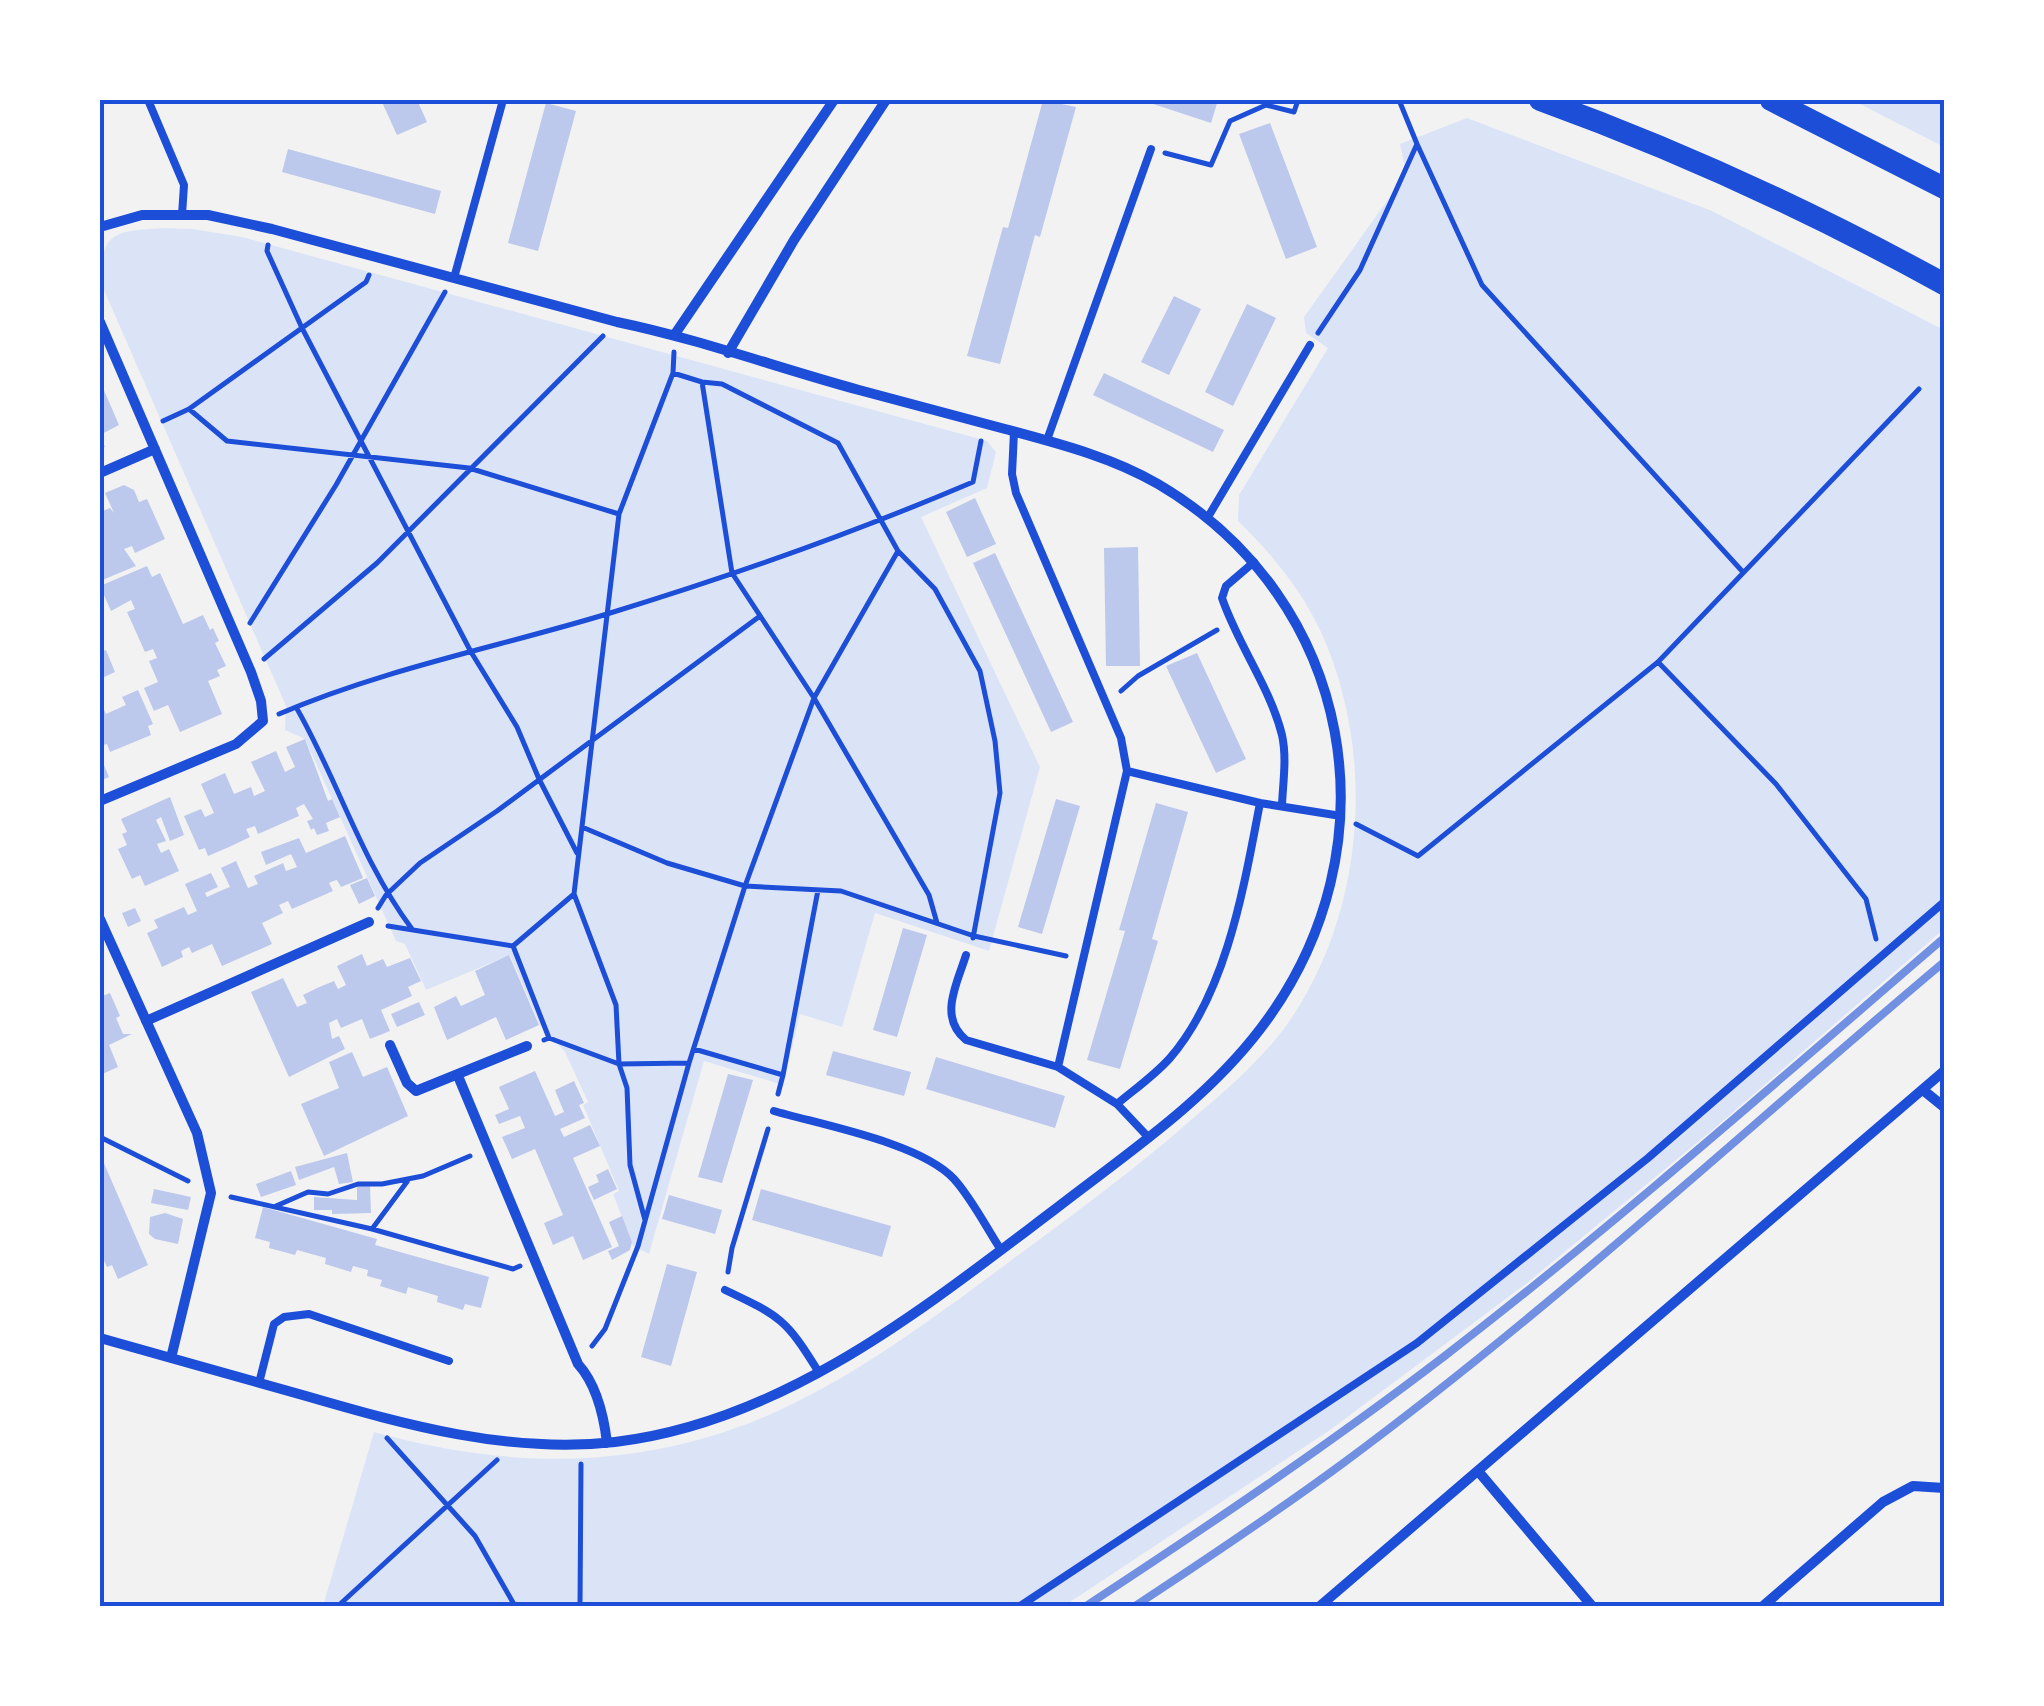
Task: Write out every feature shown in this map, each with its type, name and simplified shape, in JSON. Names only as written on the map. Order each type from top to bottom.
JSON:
[{"type":"main road","points":[[1540,100],[1634,134],[1749,183],[1944,284]]},
{"type":"main road","points":[[1770,100],[1944,188]]},
{"type":"street","points":[[675,334],[834,100]]},
{"type":"street","points":[[728,353],[794,240],[886,100]]},
{"type":"street","points":[[100,227],[142,216],[208,215],[272,229],[617,322],[675,334],[728,353],[1047,440],[1135,472],[1208,517],[1254,562],[1295,621],[1323,686],[1338,751],[1341,816],[1335,872],[1327,902],[1291,984],[1238,1056],[1150,1138],[903,1322],[750,1407],[660,1435],[607,1443],[516,1442],[447,1433],[372,1415],[100,1338]]},
{"type":"street","points":[[100,322],[251,672],[263,721],[236,744],[100,801]]},
{"type":"street","points":[[100,473],[155,449]]},
{"type":"street","points":[[100,919],[198,1133],[211,1193],[171,1358]]},
{"type":"street","points":[[146,1021],[369,922]]},
{"type":"street","points":[[390,1045],[409,1088],[416,1091],[528,1046]]},
{"type":"street","points":[[1320,1606],[1944,1071]]},
{"type":"street","points":[[458,1076],[578,1364],[586,1374],[604,1421],[607,1443]]},
{"type":"street","points":[[1923,1090],[1944,1108]]},
{"type":"street","points":[[1478,1471],[1592,1606]]},
{"type":"street","points":[[1763,1606],[1883,1502],[1913,1486],[1944,1488]]},
{"type":"lane","points":[[148,100],[184,185],[182,215]]},
{"type":"lane","points":[[454,278],[503,100]]},
{"type":"lane","points":[[1047,440],[1152,149]]},
{"type":"lane","points":[[1208,517],[1310,345]]},
{"type":"lane","points":[[1014,432],[1012,474],[1016,493],[1107,702],[1121,738],[1127,771],[1058,1067]]},
{"type":"lane","points":[[1254,562],[1222,594],[1282,734],[1282,806]]},
{"type":"lane","points":[[1127,771],[1260,803],[1341,816]]},
{"type":"lane","points":[[1118,1104],[1169,1059],[1192,1028],[1218,977],[1260,803]]},
{"type":"lane","points":[[1020,1606],[1417,1344],[1648,1158],[1944,902]]},
{"type":"lane","points":[[966,955],[950,1008],[956,1032],[966,1040],[1058,1067],[1118,1104],[1150,1138]]},
{"type":"lane","points":[[774,1111],[911,1151],[934,1163],[954,1179],[1002,1250]]},
{"type":"lane","points":[[725,1290],[767,1310],[791,1328],[818,1371]]},
{"type":"lane","points":[[258,1383],[274,1324],[294,1314],[309,1314],[449,1362]]},
{"type":"path","points":[[1152,149],[1211,165],[1230,122],[1266,105],[1294,112],[1298,100]]},
{"type":"path","points":[[1399,100],[1482,285],[1743,572]]},
{"type":"path","points":[[1310,345],[1360,270],[1417,144]]},
{"type":"path","points":[[272,229],[267,251],[302,328],[471,652],[517,727],[579,856]]},
{"type":"path","points":[[146,428],[189,409],[366,282],[378,257]]},
{"type":"path","points":[[238,642],[353,455],[454,278]]},
{"type":"path","points":[[251,672],[377,564],[617,322]]},
{"type":"path","points":[[645,1220],[630,1165],[627,1088],[618,1064],[616,1005],[574,894],[619,514],[673,373],[675,334]]},
{"type":"path","points":[[673,373],[722,384],[838,443],[879,522],[898,551],[935,589],[980,671],[995,741],[1000,792],[974,936],[966,955]]},
{"type":"path","points":[[702,382],[732,573],[814,698],[929,895],[937,923]]},
{"type":"path","points":[[1341,816],[1418,856],[1658,662],[1919,389]]},
{"type":"path","points":[[189,409],[227,441],[468,468],[619,514]]},
{"type":"path","points":[[263,721],[330,691],[607,614],[879,522],[973,482],[985,424]]},
{"type":"path","points":[[578,1364],[605,1328],[638,1246],[689,1063],[745,886],[814,698],[898,551]]},
{"type":"path","points":[[574,894],[513,946],[369,922],[386,895],[420,863],[760,616]]},
{"type":"path","points":[[1107,702],[1138,676],[1232,623]]},
{"type":"path","points":[[1658,662],[1776,784],[1866,900],[1880,957]]},
{"type":"path","points":[[296,707],[323,754],[386,895],[414,932]]},
{"type":"path","points":[[582,827],[667,863],[745,886],[841,891],[974,936],[1084,960]]},
{"type":"path","points":[[725,1290],[732,1248],[783,1076],[818,890]]},
{"type":"path","points":[[513,946],[549,1038]]},
{"type":"path","points":[[528,1046],[549,1038],[618,1064],[689,1063]]},
{"type":"path","points":[[694,1049],[783,1076]]},
{"type":"path","points":[[100,1137],[211,1193],[372,1229],[513,1269],[537,1260]]},
{"type":"path","points":[[273,1207],[308,1192],[328,1194],[358,1184],[410,1179],[488,1148]]},
{"type":"path","points":[[372,1229],[410,1179]]},
{"type":"path","points":[[372,1415],[389,1440],[475,1536],[515,1606]]},
{"type":"path","points":[[338,1606],[516,1442]]},
{"type":"path","points":[[580,1606],[581,1444]]},
{"type":"shaded area","points":[[1852,100],[1944,100],[1944,147]]},
{"type":"shaded area","points":[[1467,118],[1712,211],[1944,330],[1944,929],[1716,1127],[1527,1283],[1330,1430],[1064,1606],[323,1606],[374,1432],[500,1456],[582,1458],[666,1448],[749,1423],[790,1405],[906,1337],[1081,1208],[1216,1099],[1283,1030],[1311,986],[1332,938],[1346,888],[1354,835],[1355,782],[1350,730],[1338,679],[1320,630],[1284,572],[1238,521],[1239,495],[1328,348],[1306,333],[1304,317],[1397,187],[1405,167],[1400,144]]},
{"type":"shaded area","points":[[164,228],[242,237],[987,441],[996,452],[987,488],[921,517],[1040,767],[989,951],[875,913],[842,1027],[800,1014],[783,1085],[704,1061],[649,1254],[633,1246],[613,1194],[619,1191],[583,1105],[588,1102],[565,1052],[540,1025],[510,955],[426,990],[405,944],[396,941],[305,739],[285,730],[286,706],[100,281],[104,251],[116,236]]},
{"type":"building","points":[[381,100],[417,100],[427,122],[397,135]]},
{"type":"building","points":[[1043,100],[1076,107],[1040,237],[1035,235],[1000,364],[967,356]]},
{"type":"building","points":[[1141,100],[1218,100],[1211,123]]},
{"type":"building","points":[[546,103],[576,111],[538,251],[508,243]]},
{"type":"building","points":[[1270,123],[1317,247],[1286,259],[1239,134]]},
{"type":"building","points":[[288,149],[441,191],[435,214],[282,172]]},
{"type":"building","points":[[1174,296],[1201,309],[1169,375],[1141,362]]},
{"type":"building","points":[[1247,304],[1276,318],[1233,406],[1205,392]]},
{"type":"building","points":[[1104,373],[1224,430],[1213,452],[1093,395]]},
{"type":"building","points":[[100,381],[119,425],[100,435]]},
{"type":"building","points":[[124,485],[134,490],[139,502],[147,499],[165,539],[135,553],[132,546],[124,549],[136,566],[100,581],[100,512],[110,508],[114,513],[105,493]]},
{"type":"building","points":[[975,498],[996,544],[967,557],[946,512]]},
{"type":"building","points":[[1138,547],[1140,666],[1106,666],[1104,548]]},
{"type":"building","points":[[995,553],[1073,722],[1051,732],[973,563]]},
{"type":"building","points":[[147,566],[152,577],[160,573],[183,624],[203,615],[219,641],[215,643],[226,666],[217,670],[220,676],[208,681],[222,714],[180,732],[168,705],[154,711],[144,688],[158,682],[149,661],[157,658],[153,649],[145,652],[127,612],[135,609],[131,600],[111,611],[100,586]]},
{"type":"building","points":[[106,650],[115,672],[100,679],[100,652]]},
{"type":"building","points":[[1197,653],[1246,759],[1216,773],[1166,666]]},
{"type":"building","points":[[138,690],[153,724],[148,726],[151,735],[110,752],[107,744],[100,746],[100,701],[106,714],[126,705],[122,697]]},
{"type":"building","points":[[305,739],[328,801],[332,799],[340,817],[326,823],[329,831],[317,835],[314,828],[311,830],[307,821],[313,819],[304,804],[296,808],[299,816],[258,834],[255,826],[246,829],[250,837],[229,847],[208,856],[205,848],[199,850],[184,816],[201,809],[205,817],[214,813],[201,784],[225,773],[234,794],[251,787],[254,796],[265,791],[251,762],[276,751],[285,772],[295,767],[286,747]]},
{"type":"building","points":[[100,755],[109,777],[100,781]]},
{"type":"building","points":[[170,797],[184,835],[170,841],[161,817],[156,820],[166,841],[157,844],[161,853],[169,849],[179,871],[145,886],[140,875],[132,879],[118,849],[127,845],[121,819]]},
{"type":"building","points":[[1056,799],[1080,806],[1042,934],[1018,927]]},
{"type":"building","points":[[1156,803],[1188,812],[1152,939],[1158,941],[1120,1069],[1087,1060],[1125,931],[1119,930]]},
{"type":"building","points":[[345,836],[363,878],[341,887],[337,880],[333,881],[329,883],[333,891],[292,909],[288,901],[279,905],[283,913],[262,923],[272,944],[222,966],[212,944],[192,953],[189,947],[181,951],[183,957],[162,967],[147,933],[158,928],[154,920],[184,907],[188,915],[197,911],[185,884],[211,873],[218,887],[205,893],[207,897],[230,887],[221,868],[236,861],[248,888],[258,884],[254,876],[283,863],[286,871],[297,867],[291,854],[266,865],[261,852],[299,838],[306,853]]},
{"type":"building","points":[[367,878],[375,896],[359,904],[350,885]]},
{"type":"building","points":[[135,908],[141,921],[128,927],[122,913]]},
{"type":"building","points":[[903,928],[927,935],[897,1037],[873,1030]]},
{"type":"building","points":[[362,954],[367,966],[383,959],[387,967],[410,958],[421,981],[408,987],[412,996],[381,1010],[390,1031],[370,1039],[362,1019],[341,1028],[337,1019],[329,1023],[332,1039],[339,1036],[345,1049],[289,1077],[251,992],[283,978],[297,1007],[307,1003],[303,995],[317,988],[334,981],[338,989],[346,985],[337,966]]},
{"type":"building","points":[[509,955],[539,1025],[506,1040],[496,1017],[447,1040],[434,1007],[456,996],[461,1006],[485,995],[475,971]]},
{"type":"building","points":[[110,993],[123,1034],[132,1034],[109,1045],[118,1067],[100,1075],[100,997]]},
{"type":"building","points":[[419,1002],[425,1015],[397,1027],[391,1014]]},
{"type":"building","points":[[833,1051],[911,1072],[904,1096],[826,1075]]},
{"type":"building","points":[[352,1052],[363,1077],[387,1067],[408,1116],[324,1156],[301,1104],[339,1088],[329,1062]]},
{"type":"building","points":[[936,1057],[1065,1096],[1055,1128],[926,1089]]},
{"type":"building","points":[[535,1071],[555,1116],[564,1112],[555,1090],[574,1081],[584,1103],[579,1105],[585,1118],[560,1129],[564,1137],[590,1125],[600,1146],[573,1158],[612,1247],[583,1260],[573,1236],[553,1245],[544,1223],[563,1215],[535,1149],[512,1159],[502,1137],[525,1128],[520,1116],[499,1124],[495,1115],[509,1109],[499,1087]]},
{"type":"building","points":[[728,1074],[753,1080],[722,1183],[698,1177]]},
{"type":"building","points":[[347,1153],[353,1182],[339,1184],[334,1167],[299,1180],[295,1167]]},
{"type":"building","points":[[100,1154],[148,1265],[118,1279],[100,1252]]},
{"type":"building","points":[[608,1169],[617,1189],[594,1200],[588,1187],[599,1182],[596,1175]]},
{"type":"building","points":[[291,1171],[296,1185],[261,1197],[256,1184]]},
{"type":"building","points":[[370,1185],[371,1213],[332,1214],[332,1210],[314,1210],[314,1197],[357,1200],[357,1186]]},
{"type":"building","points":[[154,1189],[191,1197],[188,1210],[151,1203]]},
{"type":"building","points":[[761,1189],[891,1226],[882,1257],[752,1220]]},
{"type":"building","points":[[669,1195],[722,1210],[715,1234],[662,1219]]},
{"type":"building","points":[[263,1207],[377,1239],[375,1245],[489,1277],[481,1308],[465,1304],[463,1310],[437,1302],[438,1296],[408,1287],[406,1294],[380,1286],[382,1280],[367,1276],[368,1270],[353,1266],[351,1272],[325,1264],[326,1258],[269,1248],[270,1242],[255,1238]]},
{"type":"building","points":[[165,1213],[183,1219],[178,1244],[149,1234],[150,1217]]},
{"type":"building","points":[[622,1216],[632,1242],[630,1250],[612,1260],[608,1251],[619,1246],[609,1222]]},
{"type":"building","points":[[667,1264],[697,1272],[671,1366],[641,1357]]},
{"type":"railway","points":[[1086,1606],[1268,1484],[1446,1355],[1635,1202],[1944,938]]},
{"type":"railway","points":[[1135,1606],[1291,1501],[1497,1344],[1944,962]]}]
